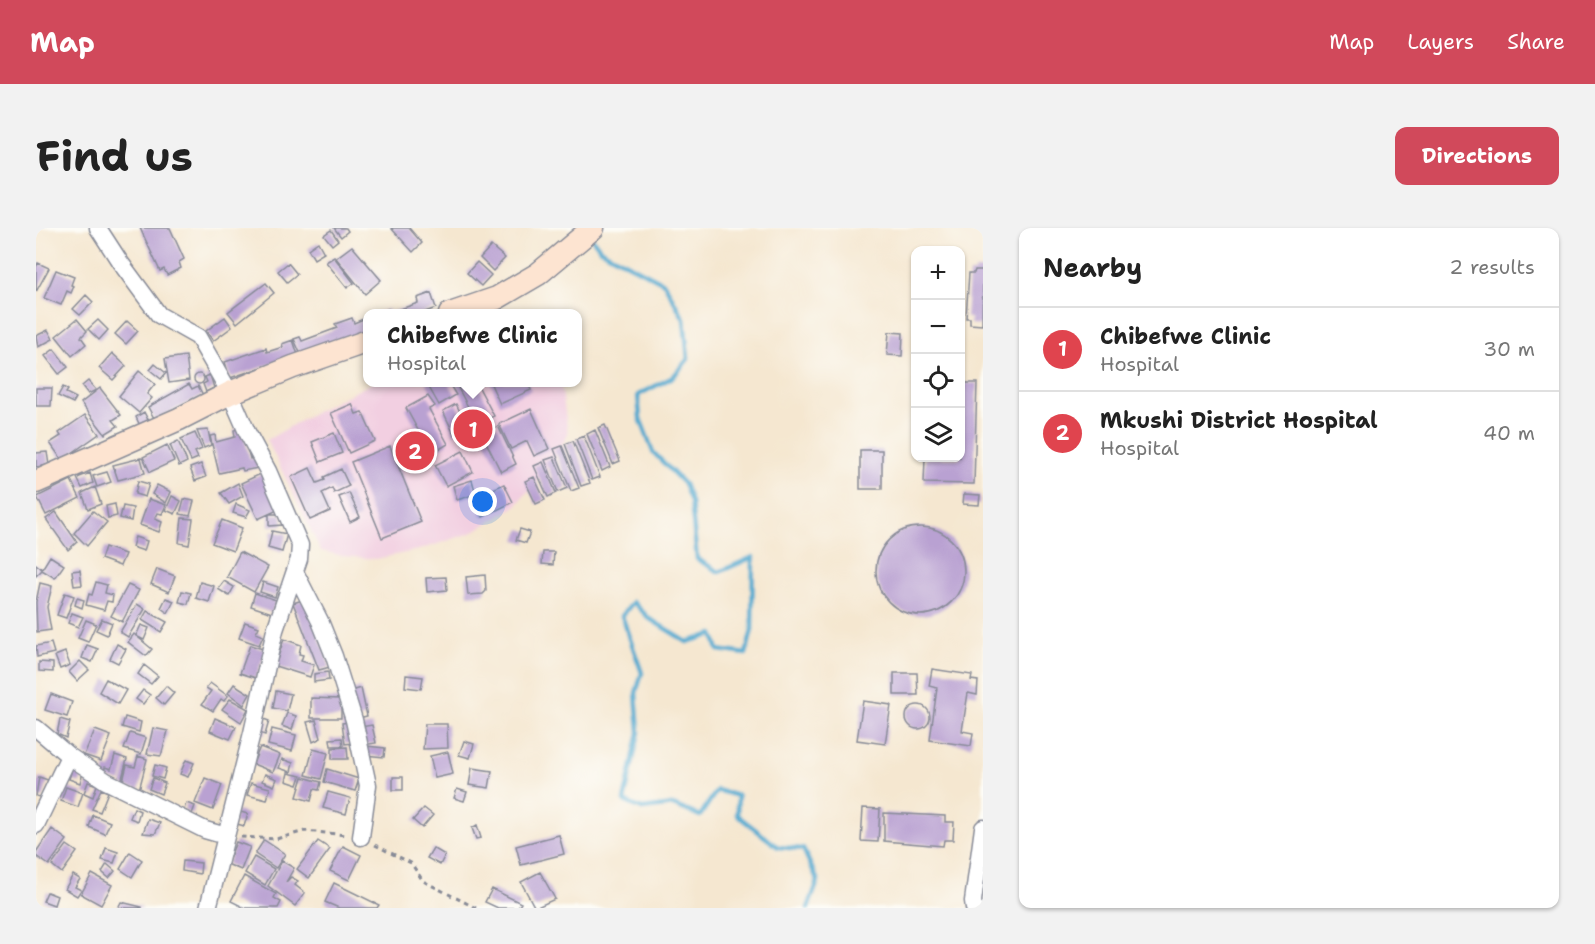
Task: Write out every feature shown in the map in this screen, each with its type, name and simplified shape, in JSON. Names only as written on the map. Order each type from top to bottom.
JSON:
[{"type":"street","points":[[98,228],[159,315],[198,337],[230,393],[268,471],[300,545],[299,559],[275,630],[208,908]]},
{"type":"street","points":[[465,309],[497,298],[538,274],[585,234]]},
{"type":"street","points":[[36,482],[179,419],[230,393],[293,367],[363,343]]},
{"type":"street","points":[[295,572],[320,621],[334,656],[354,720],[368,785],[361,837]]},
{"type":"street","points":[[36,728],[69,756],[123,789],[204,830],[226,836]]},
{"type":"street","points":[[36,825],[69,756]]},
{"type":"street","points":[[974,908],[983,828]]},
{"type":"path","points":[[226,836],[276,839],[305,831],[361,837],[411,864],[423,881],[476,908]]},
{"type":"shaded area","points":[[364,387],[560,387],[568,434],[552,462],[516,506],[471,533],[419,550],[376,559],[321,551],[267,440]]},
{"type":"building","points":[[140,228],[170,228],[184,259],[179,262],[181,268],[167,275],[164,269],[160,271]]},
{"type":"building","points":[[334,228],[346,228],[348,231],[341,237]]},
{"type":"building","points":[[391,228],[409,228],[422,243],[413,252]]},
{"type":"building","points":[[331,230],[338,240],[332,245],[324,235]]},
{"type":"building","points":[[318,242],[324,253],[314,259],[308,249]]},
{"type":"building","points":[[352,246],[381,280],[365,294],[336,258]]},
{"type":"building","points":[[491,246],[505,258],[493,271],[480,258]]},
{"type":"building","points":[[334,257],[354,283],[347,288],[326,262]]},
{"type":"building","points":[[477,262],[491,275],[481,286],[467,273]]},
{"type":"building","points":[[38,263],[49,268],[36,292],[36,267]]},
{"type":"building","points":[[288,263],[297,274],[287,282],[278,271]]},
{"type":"building","points":[[56,270],[74,277],[71,293],[67,291],[61,305],[44,298]]},
{"type":"building","points":[[975,270],[983,270],[982,325],[970,324],[970,318],[966,318],[969,273],[974,273]]},
{"type":"building","points":[[266,283],[274,293],[237,323],[228,312]]},
{"type":"building","points":[[431,293],[436,308],[401,309],[418,303],[417,298]]},
{"type":"building","points":[[86,295],[93,302],[80,315],[73,309]]},
{"type":"building","points":[[225,317],[232,327],[213,341],[206,331]]},
{"type":"building","points":[[352,318],[354,323],[363,319],[363,332],[301,355],[294,339],[300,337],[302,341],[337,328],[335,324]]},
{"type":"building","points":[[77,319],[87,331],[81,337],[86,344],[72,356],[56,336]]},
{"type":"building","points":[[98,320],[108,330],[99,340],[88,329]]},
{"type":"building","points":[[127,321],[138,331],[126,344],[115,334]]},
{"type":"building","points":[[48,330],[53,339],[38,347],[36,336]]},
{"type":"building","points":[[889,332],[903,333],[902,356],[887,355]]},
{"type":"building","points":[[293,340],[298,355],[230,378],[225,362],[266,348],[267,352],[283,347],[282,344]]},
{"type":"building","points":[[54,349],[68,367],[59,374],[45,356]]},
{"type":"building","points":[[112,353],[126,366],[113,380],[99,368]]},
{"type":"building","points":[[186,356],[189,380],[169,383],[165,359]]},
{"type":"building","points":[[155,364],[166,373],[161,379],[150,370]]},
{"type":"building","points":[[139,371],[155,384],[147,394],[152,398],[139,413],[119,396]]},
{"type":"building","points":[[199,374],[203,375],[203,383],[199,384],[195,383],[194,379],[195,375]]},
{"type":"building","points":[[210,375],[214,388],[206,392],[203,384],[207,382],[205,377]]},
{"type":"building","points":[[88,381],[96,390],[88,394],[82,386]]},
{"type":"building","points":[[965,383],[977,383],[974,484],[924,483],[925,462],[965,462]]},
{"type":"building","points":[[189,384],[192,389],[198,386],[203,395],[155,420],[148,407]]},
{"type":"building","points":[[63,387],[68,390],[66,393],[76,398],[73,403],[58,396]]},
{"type":"building","points":[[429,387],[451,387],[456,395],[439,405]]},
{"type":"building","points":[[458,387],[479,387],[494,416],[477,424]]},
{"type":"building","points":[[492,387],[530,387],[531,390],[500,404]]},
{"type":"building","points":[[36,388],[52,388],[51,406],[36,406]]},
{"type":"building","points":[[100,388],[121,415],[113,420],[118,426],[105,434],[81,403]]},
{"type":"building","points":[[428,396],[435,406],[429,409],[448,444],[431,454],[406,408]]},
{"type":"building","points":[[352,404],[356,414],[362,412],[375,441],[349,453],[331,413]]},
{"type":"building","points":[[456,404],[468,427],[454,434],[443,411]]},
{"type":"building","points":[[531,409],[549,449],[534,456],[527,441],[511,449],[499,424]]},
{"type":"building","points":[[144,412],[150,424],[141,428],[136,417]]},
{"type":"building","points":[[85,415],[99,434],[62,460],[50,443],[61,436],[59,433]]},
{"type":"building","points":[[605,425],[620,461],[613,464],[598,428]]},
{"type":"building","points":[[498,426],[516,464],[501,472],[482,434]]},
{"type":"building","points":[[242,428],[250,459],[256,458],[258,468],[243,471],[242,468],[219,473],[210,436],[215,435],[216,442],[235,437],[234,430]]},
{"type":"building","points":[[208,430],[211,445],[204,448],[197,431]]},
{"type":"building","points":[[595,430],[610,467],[602,471],[587,434]]},
{"type":"building","points":[[195,433],[202,449],[195,452],[198,458],[191,461],[181,439]]},
{"type":"building","points":[[334,433],[342,453],[320,462],[312,442]]},
{"type":"building","points":[[584,436],[600,477],[592,480],[576,439]]},
{"type":"building","points":[[178,441],[187,462],[179,466],[170,445]]},
{"type":"building","points":[[573,441],[590,483],[581,486],[565,444]]},
{"type":"building","points":[[167,445],[174,461],[150,472],[143,457]]},
{"type":"building","points":[[390,446],[421,522],[382,538],[351,462]]},
{"type":"building","points":[[562,446],[579,488],[571,491],[554,449]]},
{"type":"building","points":[[860,450],[882,450],[882,489],[860,489]]},
{"type":"building","points":[[463,451],[473,472],[446,486],[435,465]]},
{"type":"building","points":[[47,452],[49,465],[36,467],[36,453]]},
{"type":"building","points":[[554,457],[567,488],[558,492],[545,460]]},
{"type":"building","points":[[141,458],[145,473],[118,480],[113,465]]},
{"type":"building","points":[[543,462],[556,493],[548,497],[534,466]]},
{"type":"building","points":[[201,464],[206,477],[195,481],[190,468]]},
{"type":"building","points":[[310,468],[317,483],[341,469],[349,486],[334,493],[332,488],[322,493],[330,511],[310,520],[291,477]]},
{"type":"building","points":[[107,472],[111,482],[97,487],[93,476]]},
{"type":"building","points":[[265,472],[282,508],[258,519],[241,483]]},
{"type":"building","points":[[90,473],[93,483],[82,488],[77,478]]},
{"type":"building","points":[[534,477],[545,500],[536,504],[525,481]]},
{"type":"building","points":[[71,480],[80,498],[46,515],[37,497]]},
{"type":"building","points":[[472,480],[476,494],[457,500],[453,486]]},
{"type":"building","points":[[138,481],[149,484],[145,497],[135,494]]},
{"type":"building","points":[[238,483],[243,496],[229,504],[221,493]]},
{"type":"building","points":[[504,484],[513,502],[483,517],[474,498]]},
{"type":"building","points":[[157,485],[171,492],[166,503],[152,494]]},
{"type":"building","points":[[95,487],[101,504],[88,509],[82,493]]},
{"type":"building","points":[[349,493],[360,517],[350,522],[339,497]]},
{"type":"building","points":[[964,494],[980,495],[979,505],[963,504]]},
{"type":"building","points":[[172,496],[181,501],[175,514],[166,510]]},
{"type":"building","points":[[149,499],[166,505],[162,514],[158,513],[155,519],[162,522],[159,532],[140,525]]},
{"type":"building","points":[[184,499],[194,501],[190,516],[180,514]]},
{"type":"building","points":[[115,504],[117,516],[108,518],[106,506]]},
{"type":"building","points":[[236,504],[250,510],[246,517],[233,513]]},
{"type":"building","points":[[123,506],[133,508],[131,521],[120,518]]},
{"type":"building","points":[[93,511],[107,522],[87,546],[74,533]]},
{"type":"building","points":[[56,512],[77,542],[68,550],[46,519]]},
{"type":"building","points":[[269,514],[282,514],[283,525],[269,526]]},
{"type":"building","points":[[182,518],[193,519],[189,545],[179,543]]},
{"type":"building","points":[[222,520],[242,528],[233,551],[212,543]]},
{"type":"building","points":[[920,527],[937,530],[951,540],[961,554],[964,571],[961,588],[951,602],[937,612],[920,615],[903,612],[889,602],[879,588],[876,571],[879,554],[889,540],[903,530]]},
{"type":"building","points":[[520,529],[530,532],[526,543],[516,540]]},
{"type":"building","points":[[272,531],[287,534],[282,552],[268,548]]},
{"type":"building","points":[[135,537],[147,541],[144,551],[132,547]]},
{"type":"building","points":[[105,547],[125,554],[120,566],[101,559]]},
{"type":"building","points":[[240,552],[268,567],[254,592],[227,577]]},
{"type":"building","points":[[543,552],[554,552],[553,565],[542,564]]},
{"type":"building","points":[[50,556],[64,565],[55,578],[42,570],[36,576],[36,564],[42,569]]},
{"type":"building","points":[[157,569],[175,576],[169,592],[151,584]]},
{"type":"building","points":[[80,570],[82,585],[74,586],[72,571]]},
{"type":"building","points":[[485,575],[486,591],[483,594],[468,595],[466,577]]},
{"type":"building","points":[[446,577],[447,590],[427,592],[426,578]]},
{"type":"building","points":[[224,581],[234,587],[229,596],[218,589]]},
{"type":"building","points":[[96,582],[107,585],[105,593],[113,595],[112,602],[107,601],[104,610],[86,605]]},
{"type":"building","points":[[200,582],[214,586],[209,602],[196,598]]},
{"type":"building","points":[[263,582],[278,587],[275,597],[260,592]]},
{"type":"building","points":[[40,583],[52,586],[47,607],[51,630],[37,632],[36,602]]},
{"type":"building","points":[[128,585],[139,590],[122,622],[111,616]]},
{"type":"building","points":[[182,591],[191,593],[188,604],[179,602]]},
{"type":"building","points":[[65,593],[74,596],[66,618],[57,615]]},
{"type":"building","points":[[255,593],[276,600],[272,613],[251,606]]},
{"type":"building","points":[[77,598],[84,600],[82,608],[75,605]]},
{"type":"building","points":[[166,598],[174,601],[168,613],[161,608]]},
{"type":"building","points":[[306,599],[330,667],[319,670],[293,603]]},
{"type":"building","points":[[137,604],[145,609],[128,637],[120,632]]},
{"type":"building","points":[[147,611],[167,622],[161,632],[142,620]]},
{"type":"building","points":[[72,613],[83,617],[78,627],[68,623]]},
{"type":"building","points":[[102,619],[112,623],[107,635],[96,630]]},
{"type":"building","points":[[86,620],[96,624],[88,642],[78,638]]},
{"type":"building","points":[[245,622],[259,627],[256,633],[263,636],[259,645],[239,638]]},
{"type":"building","points":[[141,625],[149,628],[144,640],[136,636]]},
{"type":"building","points":[[134,634],[152,649],[146,656],[128,642]]},
{"type":"building","points":[[284,639],[301,645],[299,654],[303,655],[301,661],[314,665],[310,677],[275,666]]},
{"type":"building","points":[[51,643],[54,653],[37,657],[36,646]]},
{"type":"building","points":[[117,644],[126,649],[118,663],[110,659]]},
{"type":"building","points":[[87,645],[98,649],[92,662],[82,658]]},
{"type":"building","points":[[250,645],[266,650],[256,678],[240,673]]},
{"type":"building","points":[[65,652],[70,665],[60,669],[55,656]]},
{"type":"building","points":[[80,661],[89,670],[77,681],[69,672]]},
{"type":"building","points":[[39,662],[53,663],[53,672],[39,671]]},
{"type":"building","points":[[144,665],[158,676],[151,684],[138,674]]},
{"type":"building","points":[[932,669],[972,675],[971,680],[978,681],[977,695],[968,693],[962,731],[973,733],[971,746],[930,740],[937,688],[929,686]]},
{"type":"building","points":[[328,672],[329,680],[314,682],[314,674]]},
{"type":"building","points":[[894,673],[917,673],[918,695],[894,695]]},
{"type":"building","points":[[406,675],[423,677],[421,689],[405,687]]},
{"type":"building","points":[[106,679],[126,690],[118,704],[99,692]]},
{"type":"building","points":[[210,683],[228,696],[224,701],[221,699],[213,711],[202,704],[211,691],[206,688]]},
{"type":"building","points":[[234,684],[250,694],[244,705],[228,693]]},
{"type":"building","points":[[166,686],[174,693],[164,705],[156,698]]},
{"type":"building","points":[[361,688],[367,716],[355,719],[350,691]]},
{"type":"building","points":[[143,690],[150,695],[143,704],[136,699]]},
{"type":"building","points":[[276,691],[291,694],[287,711],[273,708]]},
{"type":"building","points":[[51,694],[72,702],[67,717],[45,710]]},
{"type":"building","points":[[311,698],[341,699],[341,718],[311,718]]},
{"type":"building","points":[[230,699],[248,709],[241,722],[222,709]]},
{"type":"building","points":[[863,701],[891,705],[885,744],[857,740]]},
{"type":"building","points":[[918,705],[926,709],[930,717],[926,725],[918,729],[910,725],[906,717],[910,709]]},
{"type":"building","points":[[287,713],[296,716],[292,730],[282,726]]},
{"type":"building","points":[[125,717],[141,722],[139,732],[122,727]]},
{"type":"building","points":[[215,718],[236,727],[230,739],[210,731]]},
{"type":"building","points":[[261,718],[269,721],[265,735],[257,732]]},
{"type":"building","points":[[60,719],[70,722],[66,738],[57,734]]},
{"type":"building","points":[[316,720],[321,738],[313,742],[307,722]]},
{"type":"building","points":[[349,722],[353,743],[345,744],[342,723]]},
{"type":"building","points":[[425,724],[447,724],[448,748],[423,749]]},
{"type":"building","points":[[372,725],[376,743],[363,745],[360,727]]},
{"type":"building","points":[[153,728],[168,731],[161,756],[147,754]]},
{"type":"building","points":[[272,729],[296,735],[292,751],[268,745]]},
{"type":"building","points":[[95,730],[111,736],[101,761],[84,755]]},
{"type":"building","points":[[130,733],[146,738],[141,754],[124,749]]},
{"type":"building","points":[[342,738],[343,746],[331,746],[330,739]]},
{"type":"building","points":[[464,741],[474,744],[470,758],[459,755]]},
{"type":"building","points":[[366,746],[385,748],[384,757],[365,755]]},
{"type":"building","points":[[260,747],[280,755],[273,772],[253,764]]},
{"type":"building","points":[[347,747],[348,759],[332,759],[332,748]]},
{"type":"building","points":[[313,749],[328,753],[321,779],[306,775]]},
{"type":"building","points":[[448,752],[453,774],[435,778],[430,756]]},
{"type":"building","points":[[115,755],[127,759],[121,782],[103,777],[105,767],[111,769]]},
{"type":"building","points":[[138,756],[147,759],[139,790],[122,785],[127,765],[135,767]]},
{"type":"building","points":[[282,759],[293,763],[291,772],[279,768]]},
{"type":"building","points":[[186,760],[194,763],[188,777],[180,774]]},
{"type":"building","points":[[155,765],[166,768],[163,779],[152,776]]},
{"type":"building","points":[[73,766],[84,769],[80,783],[69,779]]},
{"type":"building","points":[[472,768],[492,771],[489,788],[469,785]]},
{"type":"building","points":[[327,769],[359,779],[355,791],[324,782]]},
{"type":"building","points":[[288,773],[301,776],[298,785],[286,781]]},
{"type":"building","points":[[265,774],[277,779],[274,786],[262,781]]},
{"type":"building","points":[[39,777],[48,780],[43,798],[36,796]]},
{"type":"building","points":[[303,777],[321,782],[319,790],[314,789],[311,801],[297,797]]},
{"type":"building","points":[[393,777],[403,777],[403,790],[393,790]]},
{"type":"building","points":[[153,778],[165,783],[161,794],[149,789]]},
{"type":"building","points":[[205,778],[222,785],[213,810],[195,803]]},
{"type":"building","points":[[88,782],[97,785],[93,797],[84,793]]},
{"type":"building","points":[[251,783],[270,788],[267,800],[247,795]]},
{"type":"building","points":[[66,787],[83,793],[78,807],[61,801]]},
{"type":"building","points":[[101,789],[108,792],[100,812],[92,809]]},
{"type":"building","points":[[457,789],[467,792],[464,801],[454,798]]},
{"type":"building","points":[[328,792],[350,798],[346,814],[323,808]]},
{"type":"building","points":[[186,803],[195,806],[192,814],[184,810]]},
{"type":"building","points":[[134,808],[140,811],[137,821],[130,818]]},
{"type":"building","points":[[424,808],[433,815],[422,828],[413,820]]},
{"type":"building","points":[[863,808],[880,809],[878,842],[861,841]]},
{"type":"building","points":[[237,811],[248,814],[244,826],[234,823]]},
{"type":"building","points":[[884,813],[945,816],[945,822],[954,822],[953,840],[944,840],[943,846],[884,841]]},
{"type":"building","points":[[93,815],[110,822],[105,834],[89,827]]},
{"type":"building","points":[[148,819],[160,823],[155,834],[143,833]]},
{"type":"building","points":[[477,825],[481,838],[476,839],[472,828]]},
{"type":"building","points":[[52,829],[67,840],[49,865],[36,856],[36,852]]},
{"type":"building","points":[[559,835],[564,854],[521,865],[516,846]]},
{"type":"building","points":[[264,840],[285,854],[276,868],[255,854]]},
{"type":"building","points":[[318,841],[330,849],[309,878],[297,869]]},
{"type":"building","points":[[236,842],[250,847],[241,870],[227,864]]},
{"type":"building","points":[[67,845],[77,852],[62,873],[52,865]]},
{"type":"building","points":[[343,846],[361,855],[349,880],[330,871]]},
{"type":"building","points":[[106,848],[118,852],[114,863],[102,860]]},
{"type":"building","points":[[433,848],[445,855],[440,865],[427,858]]},
{"type":"building","points":[[130,852],[142,860],[132,877],[120,869]]},
{"type":"building","points":[[254,857],[274,869],[265,885],[245,873]]},
{"type":"building","points":[[183,861],[201,863],[200,874],[182,871]]},
{"type":"building","points":[[282,861],[294,868],[286,882],[291,877],[298,881],[295,885],[305,893],[295,906],[268,886]]},
{"type":"building","points":[[107,864],[115,871],[109,878],[102,872]]},
{"type":"building","points":[[540,872],[555,899],[535,908],[521,882]]},
{"type":"building","points":[[92,874],[112,885],[101,905],[81,894]]},
{"type":"building","points":[[73,875],[80,879],[75,887],[81,890],[77,896],[65,889]]},
{"type":"building","points":[[244,876],[276,894],[274,898],[281,902],[278,908],[245,908],[231,901]]},
{"type":"building","points":[[334,883],[379,905],[377,908],[339,908],[325,902]]},
{"type":"building","points":[[492,889],[521,903],[518,908],[498,908],[485,902]]},
{"type":"building","points":[[47,892],[57,896],[54,905],[43,901]]},
{"type":"building","points":[[121,902],[142,907],[142,908],[118,908]]},
{"type":"waterway","points":[[591,237],[601,250],[664,283],[684,319],[688,359],[673,377],[638,395],[640,418],[653,452],[684,484],[691,502],[697,559],[719,572],[753,557],[752,630],[746,654],[718,650],[713,634],[687,642],[650,619],[633,602],[622,616],[642,673],[636,693],[639,732],[624,801],[642,809],[673,805],[700,816],[717,790],[738,796],[737,815],[778,847],[803,849],[818,881],[808,908]]},
{"type":"place","name":"Chibefwe Clinic","points":[[473,429]]},
{"type":"place","name":"Mkushi District Hospital","points":[[415,451]]}]
